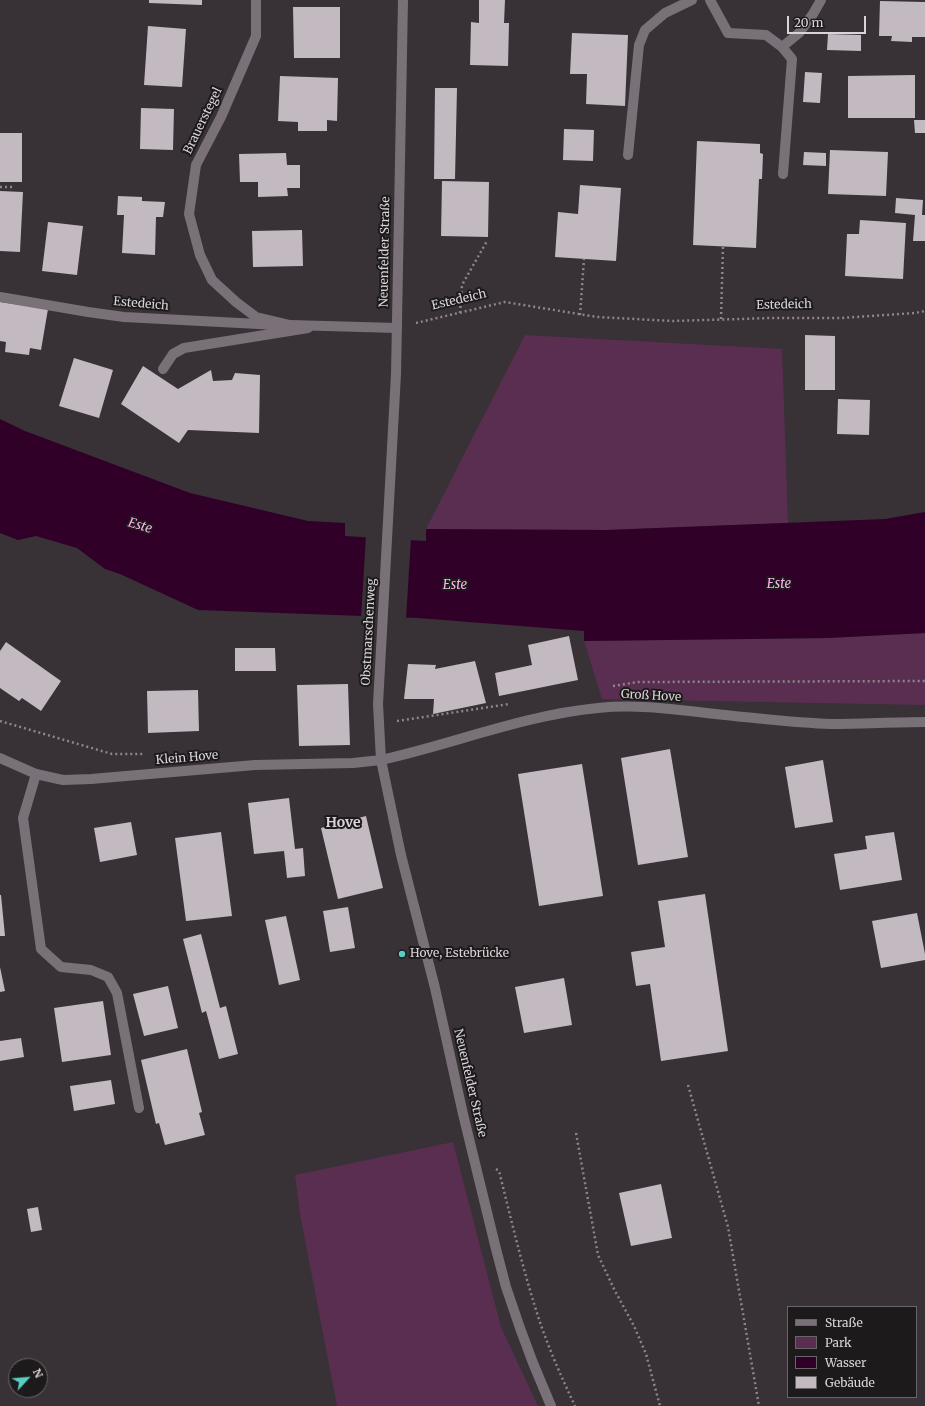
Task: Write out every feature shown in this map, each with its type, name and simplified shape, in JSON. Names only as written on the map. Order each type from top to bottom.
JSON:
[{"type":"street","name":"Brauerstegel","points":[[256,0],[256,36],[221,117],[196,165],[189,214],[200,255],[212,280],[236,302],[256,317],[290,325]]},
{"type":"street","name":"Neuenfelder Straße","points":[[389,504],[396,374],[403,0]]},
{"type":"street","points":[[628,155],[639,45],[645,30],[665,13],[692,0]]},
{"type":"street","points":[[710,0],[728,33],[766,35],[782,48],[792,59],[783,174]]},
{"type":"street","points":[[782,48],[799,33],[821,0]]},
{"type":"street","name":"Estedeich","points":[[0,297],[124,317],[290,325],[396,328]]},
{"type":"street","points":[[163,370],[173,354],[184,348],[324,326]]},
{"type":"street","name":"Obstmarschenweg","points":[[381,760],[378,704],[389,504]]},
{"type":"street","name":"Groß Hove","points":[[381,760],[424,750],[507,726],[567,712],[600,708],[637,707],[669,709],[830,724],[925,722]]},
{"type":"street","name":"Klein Hove","points":[[0,758],[36,774],[63,780],[255,765],[353,763],[381,760]]},
{"type":"street","name":"Neuenfelder Straße","points":[[381,760],[397,842],[435,988],[472,1151],[506,1287],[533,1363],[551,1406]]},
{"type":"street","points":[[36,774],[23,818],[41,949],[61,967],[99,972],[108,977],[112,983],[117,993],[140,1108]]},
{"type":"path","points":[[0,187],[12,187]]},
{"type":"path","points":[[460,313],[462,285],[486,241]]},
{"type":"path","points":[[721,320],[723,246]]},
{"type":"path","points":[[580,315],[584,259]]},
{"type":"path","name":"Estedeich","points":[[396,328],[505,302],[580,315],[673,321],[771,318],[842,318],[925,311]]},
{"type":"path","points":[[606,688],[638,682],[925,681]]},
{"type":"path","points":[[379,724],[512,703]]},
{"type":"path","points":[[0,722],[112,754],[144,754]]},
{"type":"path","points":[[688,1085],[728,1226],[759,1406]]},
{"type":"path","points":[[576,1133],[598,1255],[634,1326],[646,1354],[660,1406]]},
{"type":"path","points":[[472,1151],[499,1171],[521,1259],[537,1314],[558,1369],[575,1406]]},
{"type":"green space","points":[[525,335],[782,349],[788,523],[606,530],[426,529]]},
{"type":"green space","points":[[925,633],[925,705],[602,699],[584,641],[828,638]]},
{"type":"green space","points":[[453,1142],[501,1327],[538,1406],[337,1406],[300,1214],[295,1175]]},
{"type":"water","name":"Este","points":[[0,419],[25,431],[190,493],[308,521],[345,523],[345,536],[426,541],[426,529],[606,530],[885,519],[925,512],[925,633],[828,638],[584,641],[584,631],[418,618],[198,610],[120,574],[105,569],[77,548],[36,536],[18,540],[0,533]]},
{"type":"pier","points":[[366,535],[411,538],[406,619],[361,618]]},
{"type":"building","points":[[149,0],[202,0],[202,5],[149,3]]},
{"type":"building","points":[[479,0],[505,0],[504,23],[509,23],[508,66],[470,65],[471,22],[479,23]]},
{"type":"building","points":[[880,1],[925,2],[925,37],[912,37],[912,42],[891,41],[892,36],[879,36]]},
{"type":"building","points":[[293,7],[340,7],[340,58],[294,58]]},
{"type":"building","points":[[148,26],[186,29],[182,87],[144,85]]},
{"type":"building","points":[[572,33],[628,35],[625,106],[586,104],[587,74],[570,74]]},
{"type":"building","points":[[828,34],[861,35],[861,51],[827,50]]},
{"type":"building","points":[[805,72],[822,73],[820,103],[803,102]]},
{"type":"building","points":[[915,75],[915,118],[848,118],[848,76]]},
{"type":"building","points":[[280,76],[338,78],[337,121],[327,120],[327,131],[298,131],[298,122],[278,121]]},
{"type":"building","points":[[435,88],[457,88],[455,179],[434,179]]},
{"type":"building","points":[[141,108],[174,109],[173,150],[140,149]]},
{"type":"building","points":[[914,120],[925,120],[925,133],[915,133]]},
{"type":"building","points":[[564,129],[594,130],[593,161],[563,160]]},
{"type":"building","points":[[0,133],[22,133],[22,182],[0,182]]},
{"type":"building","points":[[697,141],[760,144],[760,153],[763,154],[762,179],[759,179],[756,248],[693,245]]},
{"type":"building","points":[[830,150],[888,152],[886,196],[828,194]]},
{"type":"building","points":[[804,152],[826,153],[826,166],[803,165]]},
{"type":"building","points":[[286,153],[287,165],[300,165],[300,188],[287,188],[288,196],[258,197],[258,182],[240,182],[239,154]]},
{"type":"building","points":[[442,181],[489,182],[488,237],[441,236]]},
{"type":"building","points":[[580,185],[621,188],[616,261],[555,257],[558,212],[578,214]]},
{"type":"building","points":[[0,191],[23,192],[20,252],[0,251]]},
{"type":"building","points":[[118,196],[142,197],[142,201],[165,202],[163,217],[156,217],[155,255],[122,253],[124,215],[117,215]]},
{"type":"building","points":[[896,198],[923,200],[922,215],[925,215],[925,241],[913,241],[915,215],[895,213]]},
{"type":"building","points":[[860,220],[906,223],[903,279],[845,276],[847,234],[859,234]]},
{"type":"building","points":[[48,222],[83,226],[77,275],[42,271]]},
{"type":"building","points":[[302,230],[303,266],[253,267],[252,231]]},
{"type":"building","points":[[0,302],[48,309],[41,350],[30,348],[29,355],[5,352],[6,342],[0,341]]},
{"type":"building","points":[[805,335],[835,336],[835,390],[805,390]]},
{"type":"building","points":[[74,358],[113,370],[99,418],[59,406]]},
{"type":"building","points":[[143,366],[178,389],[211,370],[213,381],[232,380],[235,373],[260,375],[259,433],[188,430],[179,443],[121,404]]},
{"type":"building","points":[[838,399],[870,400],[869,435],[837,434]]},
{"type":"building","points":[[569,636],[578,680],[499,696],[495,673],[532,665],[528,645]]},
{"type":"building","points":[[6,642],[61,681],[41,711],[22,698],[19,701],[0,688],[0,651]]},
{"type":"building","points":[[235,648],[275,648],[276,671],[235,671]]},
{"type":"building","points":[[475,661],[486,703],[433,714],[434,699],[404,699],[408,664],[436,665],[435,669]]},
{"type":"building","points":[[348,684],[350,745],[299,746],[297,685]]},
{"type":"building","points":[[198,690],[199,731],[148,733],[147,691]]},
{"type":"building","points":[[670,749],[688,857],[638,865],[621,758]]},
{"type":"building","points":[[823,760],[833,822],[795,828],[785,767]]},
{"type":"building","points":[[582,764],[603,896],[539,906],[518,774]]},
{"type":"building","points":[[289,798],[295,849],[303,848],[305,876],[287,878],[284,851],[254,854],[248,803]]},
{"type":"building","points":[[366,816],[383,888],[338,899],[321,828]]},
{"type":"building","points":[[131,822],[137,855],[100,862],[94,828]]},
{"type":"building","points":[[221,832],[232,916],[186,921],[175,838]]},
{"type":"building","points":[[894,832],[902,880],[840,890],[834,854],[867,849],[865,836]]},
{"type":"building","points":[[705,894],[728,1051],[661,1061],[650,984],[636,986],[631,952],[665,947],[658,901]]},
{"type":"building","points":[[1,895],[5,936],[0,936]]},
{"type":"building","points":[[348,907],[355,948],[330,952],[323,911]]},
{"type":"building","points":[[917,913],[925,960],[881,968],[872,921]]},
{"type":"building","points":[[286,916],[300,980],[279,985],[265,920]]},
{"type":"building","points":[[201,934],[220,1008],[226,1006],[238,1054],[219,1059],[206,1011],[202,1013],[183,939]]},
{"type":"building","points":[[0,967],[5,991],[0,992]]},
{"type":"building","points":[[564,978],[572,1025],[524,1033],[515,987]]},
{"type":"building","points":[[168,986],[178,1028],[144,1036],[133,994]]},
{"type":"building","points":[[103,1001],[111,1055],[62,1062],[54,1008]]},
{"type":"building","points":[[21,1038],[24,1057],[0,1061],[0,1041]]},
{"type":"building","points":[[187,1049],[202,1112],[199,1113],[205,1135],[165,1145],[159,1123],[156,1124],[141,1060]]},
{"type":"building","points":[[111,1080],[115,1104],[74,1111],[70,1086]]},
{"type":"building","points":[[661,1184],[672,1238],[631,1246],[619,1193]]},
{"type":"building","points":[[38,1207],[42,1230],[31,1232],[27,1209]]},
{"type":"place","name":"Hove, Estebrücke","points":[[402,954]]},
{"type":"district","name":"Hove","points":[[343,823]]}]
